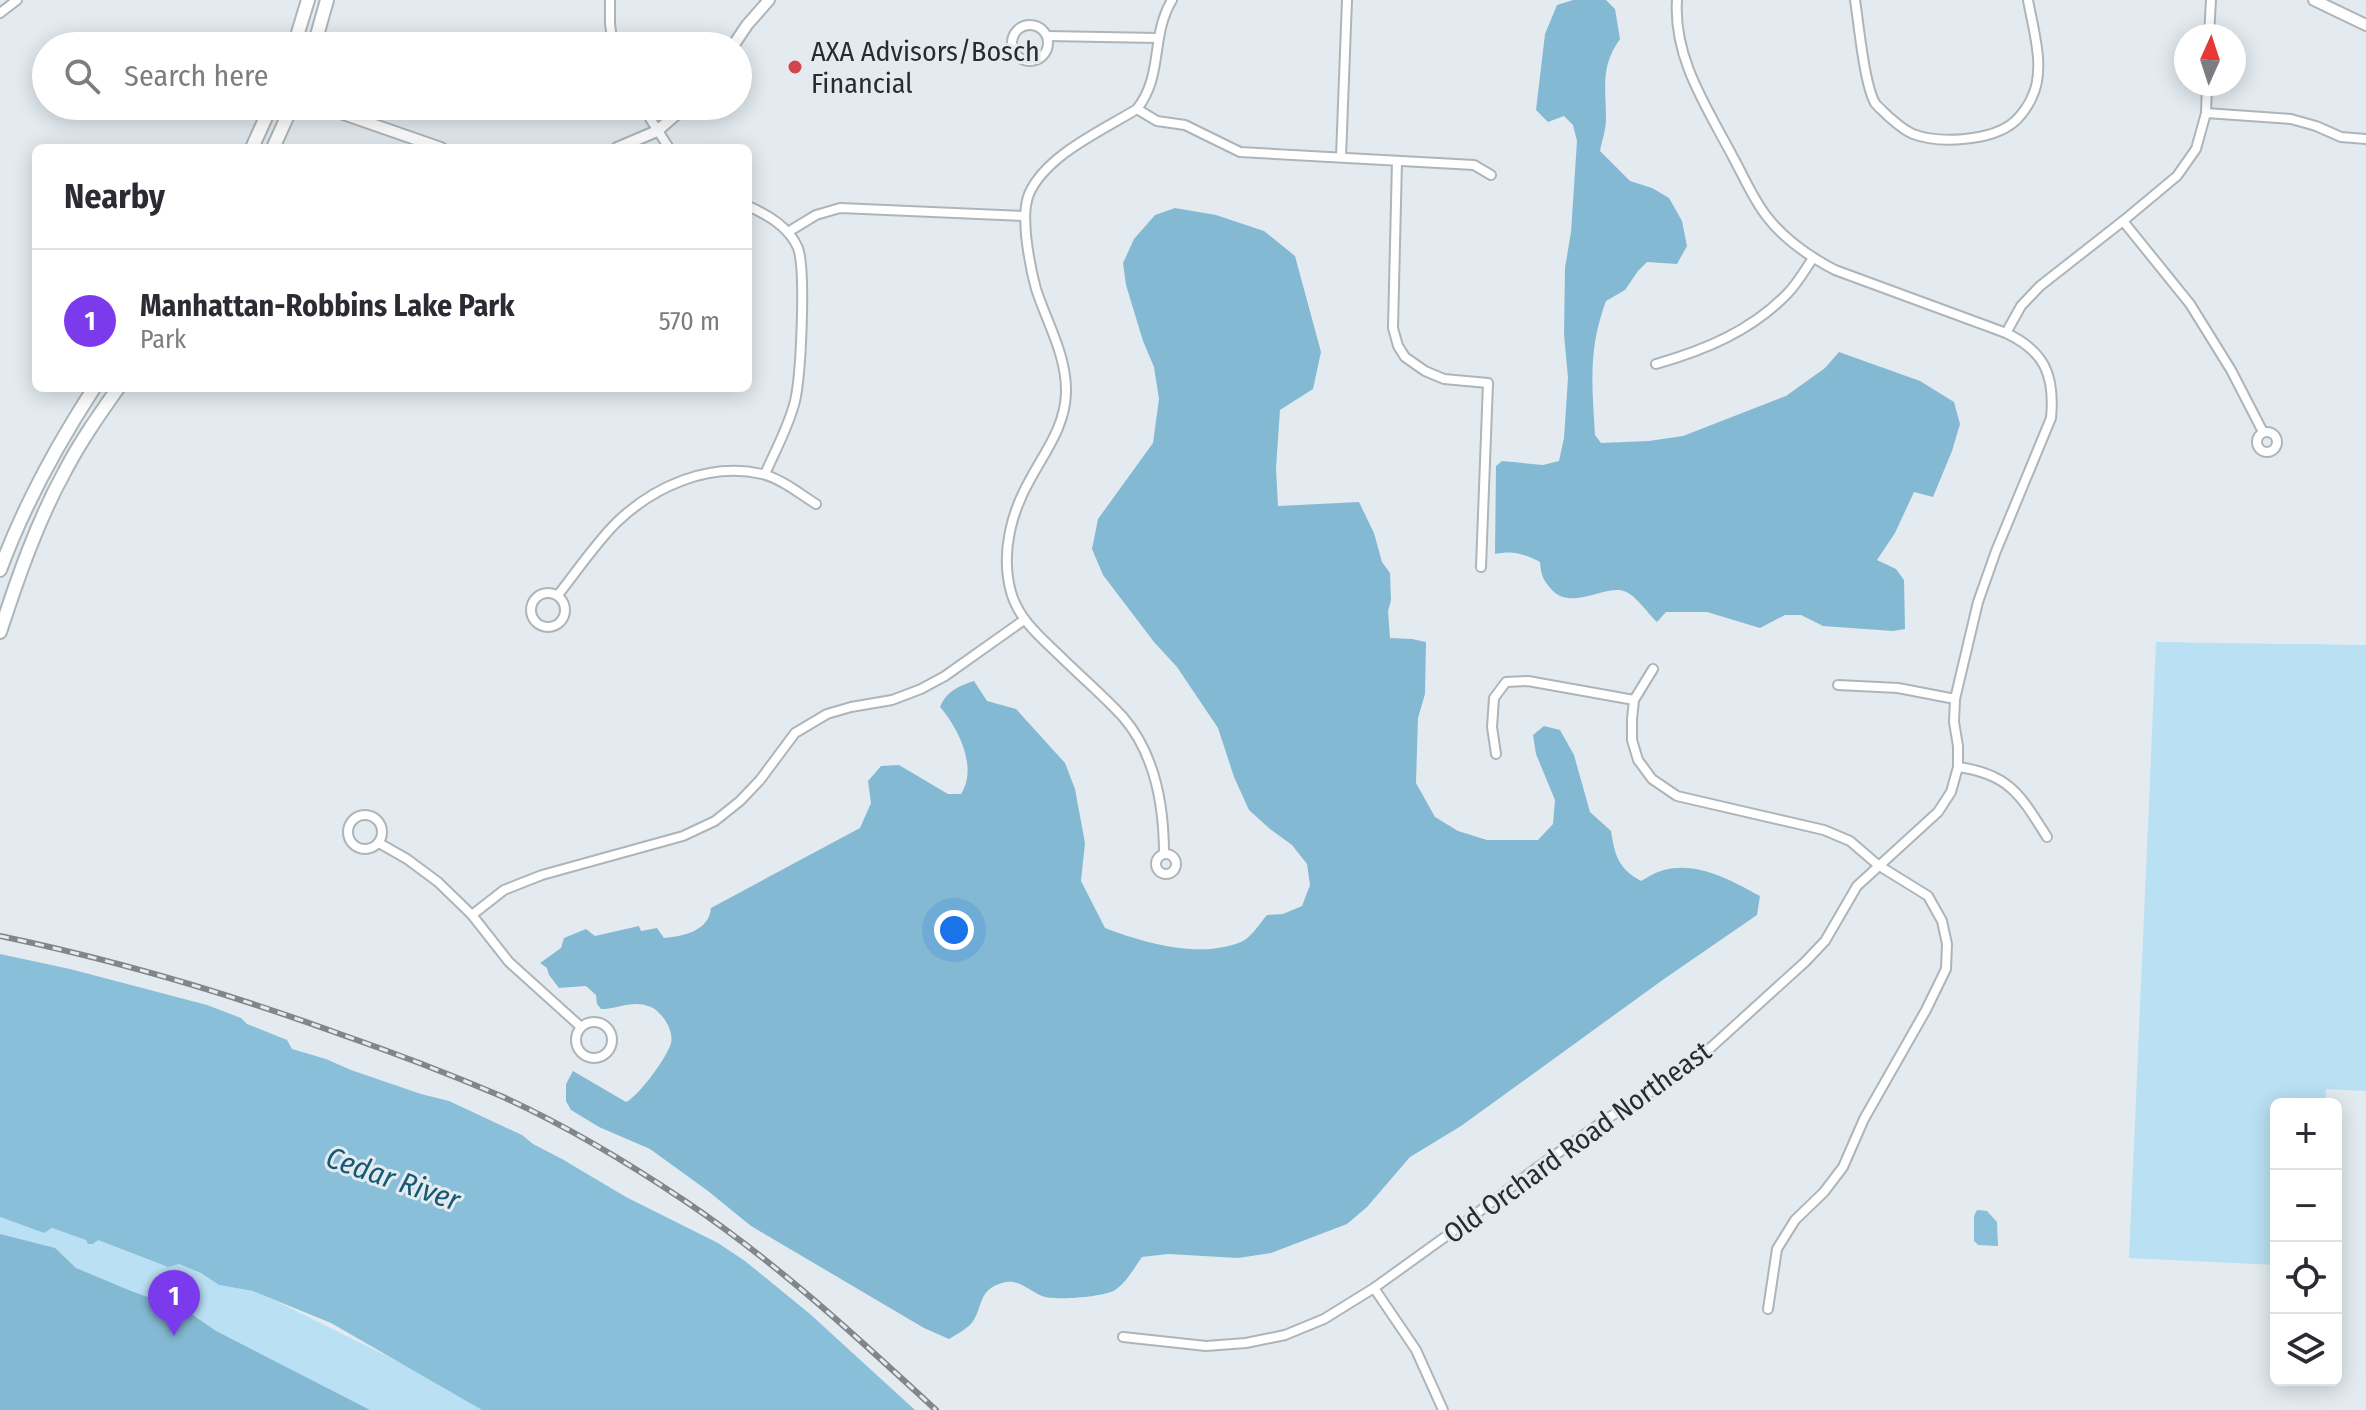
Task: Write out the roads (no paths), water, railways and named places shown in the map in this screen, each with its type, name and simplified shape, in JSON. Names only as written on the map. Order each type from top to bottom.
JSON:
[{"type":"main road","points":[[298,32],[308,0]]},
{"type":"main road","points":[[318,32],[327,0]]},
{"type":"main road","points":[[254,144],[265,120]]},
{"type":"main road","points":[[275,144],[286,120]]},
{"type":"main road","points":[[0,570],[31,497],[69,426],[91,392]]},
{"type":"main road","points":[[0,632],[48,505],[86,435],[115,392]]},
{"type":"street","points":[[0,13],[17,0]]},
{"type":"street","points":[[610,0],[611,32]]},
{"type":"street","points":[[742,32],[769,0]]},
{"type":"street","points":[[1164,854],[1160,797],[1151,766],[1139,741],[1124,718],[1024,620],[1011,593],[1008,567],[1009,537],[1015,510],[1062,422],[1066,394],[1064,364],[1036,288],[1028,254],[1024,216],[1029,194],[1041,175],[1059,157],[1137,109],[1152,85],[1158,38],[1165,12],[1172,0]]},
{"type":"street","points":[[1341,157],[1347,0]]},
{"type":"street","name":"Old Orchard Road Northeast","points":[[1123,1337],[1206,1346],[1246,1343],[1285,1335],[1324,1319],[1374,1288],[1608,1118],[1686,1070],[1815,952],[1825,941],[1857,886],[1938,812],[1951,792],[1958,767],[1955,699],[1978,602],[2051,418],[2053,398],[2049,379],[2041,359],[2027,343],[1835,270],[1790,241],[1767,217],[1693,82],[1681,50],[1677,0]]},
{"type":"street","points":[[1855,0],[1867,75],[1875,103],[1898,125],[1913,134],[1956,139],[1982,137],[2000,130],[2014,122],[2033,96],[2038,69],[2028,0]]},
{"type":"street","points":[[2210,24],[2211,0]]},
{"type":"street","points":[[2314,0],[2366,25]]},
{"type":"street","points":[[1047,36],[1047,48],[1035,60],[1018,56],[1012,46],[1014,35],[1022,26],[1034,25],[1047,36],[1158,38]]},
{"type":"street","points":[[2006,333],[2021,306],[2040,286],[2177,176],[2196,149],[2206,113],[2207,96]]},
{"type":"street","points":[[1137,109],[1157,121],[1185,125],[1240,152],[1474,165],[1491,175]]},
{"type":"street","points":[[2206,113],[2291,119],[2341,137],[2366,139]]},
{"type":"street","points":[[360,120],[429,144]]},
{"type":"street","points":[[650,120],[666,144]]},
{"type":"street","points":[[626,144],[657,131],[670,120]]},
{"type":"street","points":[[1397,161],[1393,328],[1398,346],[1405,357],[1444,379],[1488,383],[1481,567]]},
{"type":"street","points":[[752,208],[769,215],[788,232],[797,248],[802,267],[799,372],[795,403],[765,474]]},
{"type":"street","points":[[788,232],[816,215],[840,208],[1024,216]]},
{"type":"street","points":[[2123,221],[2190,304],[2231,370],[2263,432]]},
{"type":"street","points":[[1656,364],[1697,352],[1763,316],[1789,292],[1813,258]]},
{"type":"street","points":[[558,595],[616,523],[652,494],[689,477],[728,470],[765,474],[816,504]]},
{"type":"street","points":[[547,592],[558,595],[566,609],[562,620],[554,626],[538,624],[532,614],[533,602],[547,592]]},
{"type":"street","points":[[472,915],[504,890],[542,875],[683,836],[715,821],[760,780],[795,733],[827,714],[892,700],[921,689],[945,676],[1024,620]]},
{"type":"street","points":[[1653,669],[1634,700],[1632,719],[1632,740],[1638,760],[1652,779],[1677,796],[1824,830],[1850,841],[1878,865],[1928,896],[1942,921],[1947,944],[1946,969],[1864,1119],[1843,1167],[1824,1192],[1795,1220],[1777,1249],[1768,1309]]},
{"type":"street","points":[[1496,754],[1492,727],[1494,698],[1506,682],[1528,681],[1634,700]]},
{"type":"street","points":[[1838,685],[1898,688],[1955,699]]},
{"type":"street","points":[[1958,767],[1981,770],[2001,779],[2017,793],[2047,837]]},
{"type":"street","points":[[359,816],[375,818],[383,833],[379,843],[363,850],[352,844],[347,834],[350,822],[359,816]]},
{"type":"street","points":[[379,843],[428,875],[472,915],[509,962],[581,1027]]},
{"type":"street","points":[[592,1022],[603,1025],[610,1034],[608,1051],[598,1057],[582,1053],[576,1043],[581,1027],[592,1022]]},
{"type":"street","points":[[1374,1288],[1416,1350],[1443,1410]]},
{"type":"water","name":"Cedar River","points":[[0,954],[207,1005],[287,1040],[292,1049],[449,1101],[522,1135],[626,1197],[718,1243],[745,1261],[810,1314],[915,1410],[482,1410],[331,1323],[253,1291],[219,1285],[179,1264],[168,1267],[98,1240],[88,1244],[86,1240],[52,1228],[44,1233],[0,1217]]},
{"type":"water","points":[[1977,1210],[1987,1211],[1997,1222],[1998,1246],[1978,1245],[1974,1241],[1974,1216]]},
{"type":"railway","points":[[0,936],[170,978],[254,1004],[440,1071],[549,1119],[663,1186],[719,1224],[845,1327],[936,1410]]},
{"type":"place","name":"AXA Advisors/Bosch Financial","points":[[795,67]]},
{"type":"place","name":"Manhattan-Robbins Lake Park","points":[[174,1336]]}]
